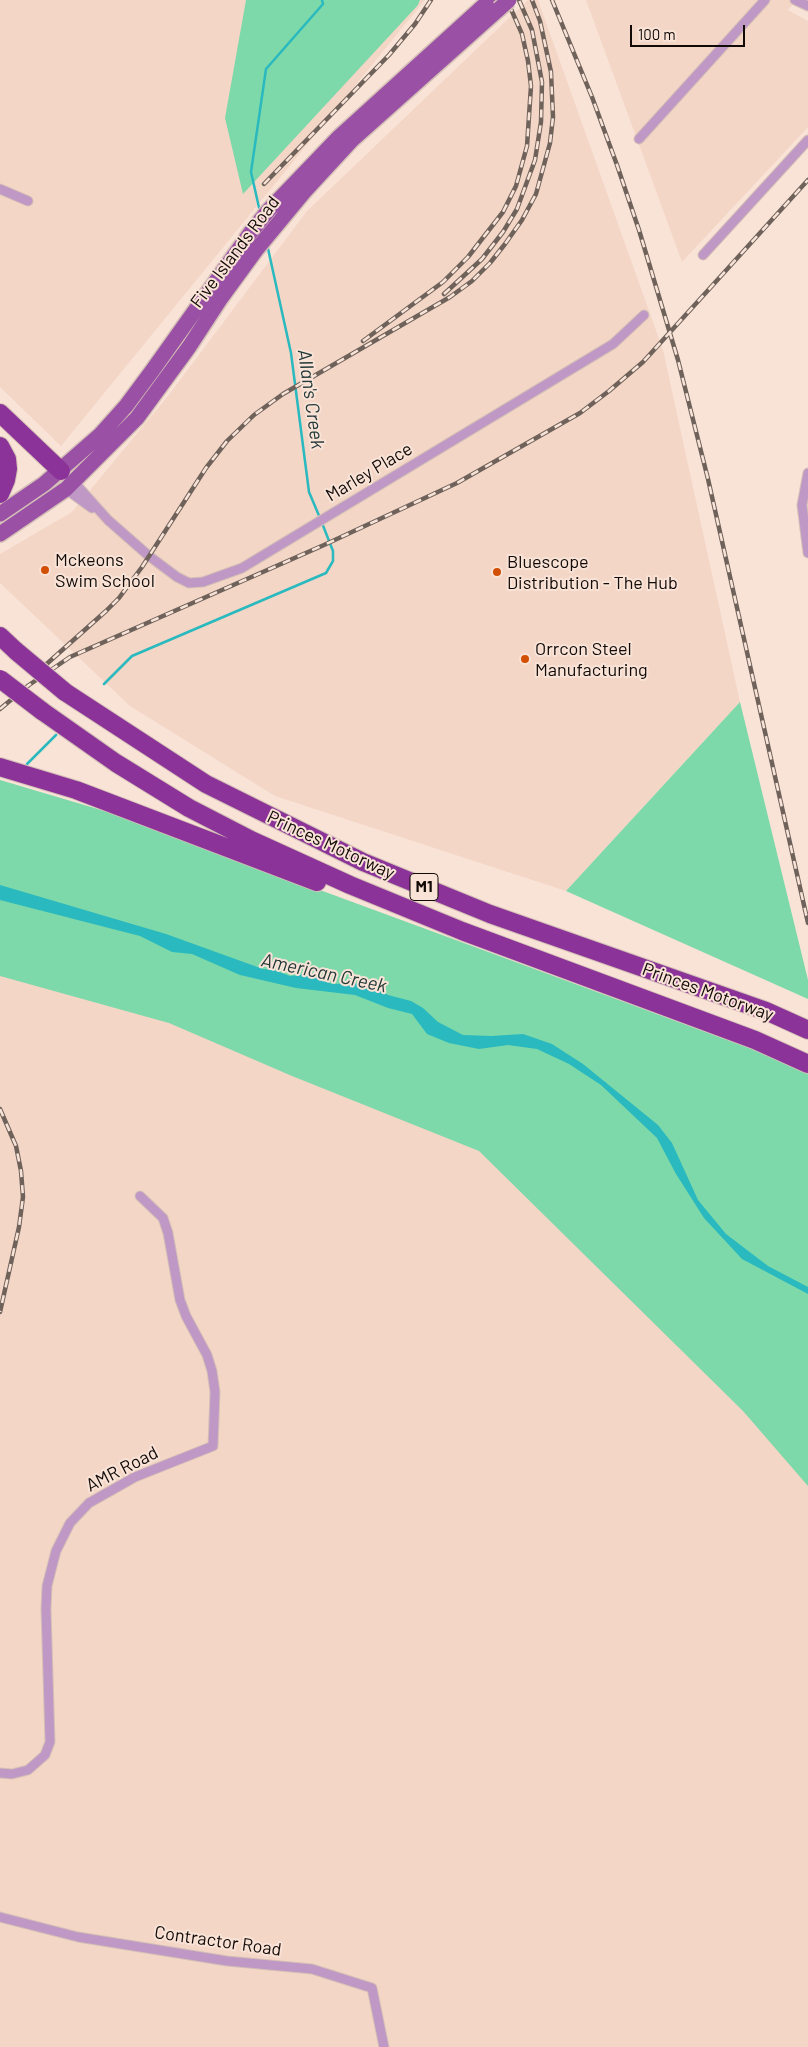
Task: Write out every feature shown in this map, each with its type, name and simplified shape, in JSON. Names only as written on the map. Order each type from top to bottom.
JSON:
[{"type":"highway","points":[[0,413],[63,479]]},
{"type":"highway","points":[[0,428],[63,479]]},
{"type":"highway","points":[[0,446],[7,459],[8,469],[0,494]]},
{"type":"highway","name":"Princes Motorway","points":[[0,636],[65,692],[206,784],[363,862],[490,914],[766,1011],[808,1030]]},
{"type":"highway","name":"Princes Motorway","points":[[0,679],[116,763],[207,817],[251,840],[350,885],[462,931],[755,1040],[808,1064]]},
{"type":"highway","points":[[0,767],[76,790],[389,909],[462,931]]},
{"type":"main road","name":"Five Islands Road","points":[[0,514],[29,496],[63,479],[126,406],[251,232],[268,211],[339,137],[500,3]]},
{"type":"main road","name":"Five Islands Road","points":[[0,534],[137,418],[190,347],[256,250],[273,229],[352,140],[500,3]]},
{"type":"street","points":[[639,139],[765,0]]},
{"type":"street","points":[[795,0],[807,4]]},
{"type":"street","points":[[703,256],[808,140]]},
{"type":"street","points":[[0,189],[28,201]]},
{"type":"street","name":"Marley Place","points":[[63,479],[149,556],[177,577],[189,582],[203,582],[242,568],[613,344],[644,315]]},
{"type":"street","points":[[808,474],[802,505],[808,553]]},
{"type":"street","name":"AMR Road","points":[[0,1773],[12,1774],[28,1770],[45,1755],[50,1742],[47,1586],[56,1551],[70,1523],[89,1503],[135,1476],[213,1446],[215,1392],[212,1371],[207,1355],[186,1316],[180,1300],[168,1233],[163,1218],[140,1196]]},
{"type":"street","name":"Contractor Road","points":[[0,1917],[78,1937],[227,1961],[312,1969],[372,1988],[384,2047]]},
{"type":"shaded area","points":[[0,0],[425,0],[61,446],[0,387]]},
{"type":"shaded area","points":[[528,0],[538,0],[663,350],[740,702],[566,891],[275,796],[130,706],[0,583],[0,554],[72,512],[168,396],[307,211]]},
{"type":"shaded area","points":[[586,0],[796,0],[788,10],[808,21],[808,127],[682,262]]},
{"type":"shaded area","points":[[0,780],[270,872],[760,1052],[808,1074],[808,2047],[0,2047]]},
{"type":"green space","points":[[246,0],[420,0],[418,5],[243,194],[225,118]]},
{"type":"green space","points":[[740,702],[808,980],[808,999],[566,891]]},
{"type":"green space","points":[[0,780],[108,812],[760,1052],[808,1074],[808,1486],[743,1411],[479,1151],[292,1076],[169,1023],[0,976]]},
{"type":"water","points":[[0,885],[166,934],[263,969],[274,970],[290,976],[307,974],[332,984],[362,983],[378,988],[388,995],[411,1001],[423,1008],[438,1022],[463,1035],[523,1034],[552,1044],[583,1064],[658,1125],[672,1143],[698,1200],[726,1234],[768,1266],[808,1287],[808,1294],[742,1259],[704,1218],[676,1174],[657,1138],[601,1085],[569,1064],[537,1049],[508,1045],[479,1049],[449,1043],[427,1034],[412,1014],[388,1008],[355,995],[296,988],[240,975],[192,954],[172,952],[140,936],[0,900]]},
{"type":"waterway","name":"Allan's Creek","points":[[260,212],[251,172],[266,69],[323,4],[322,0]]},
{"type":"waterway","name":"Allan's Creek","points":[[267,244],[291,353],[309,492],[320,518]]},
{"type":"waterway","name":"Allan's Creek","points":[[104,684],[132,656],[326,573],[333,561],[333,551],[322,523]]},
{"type":"waterway","name":"Allan's Creek","points":[[27,764],[56,735]]},
{"type":"railway","points":[[264,184],[389,55],[415,24],[431,0]]},
{"type":"railway","points":[[363,341],[443,282],[468,257],[503,212],[516,186],[527,146],[531,86],[522,34],[507,0]]},
{"type":"railway","points":[[444,294],[482,259],[503,232],[517,209],[535,160],[541,122],[542,82],[532,30],[519,0]]},
{"type":"railway","points":[[41,669],[119,598],[142,567],[206,468],[227,441],[254,415],[283,394],[450,297],[472,281],[505,244],[522,220],[536,194],[550,143],[553,117],[551,72],[540,21],[532,0]]},
{"type":"railway","points":[[552,0],[592,97],[617,165],[639,230],[678,360],[708,479],[808,923]]},
{"type":"railway","points":[[0,709],[29,685],[70,657],[324,545],[457,483],[580,413],[643,362],[808,180]]},
{"type":"railway","points":[[0,1109],[16,1146],[21,1171],[23,1197],[19,1227],[0,1312]]},
{"type":"place","name":"Mckeons Swim School","points":[[45,570]]},
{"type":"place","name":"Bluescope Distribution - The Hub","points":[[497,572]]},
{"type":"place","name":"Orrcon Steel Manufacturing","points":[[525,659]]},
{"type":"water label","name":"American Creek","points":[[324,973]]}]
